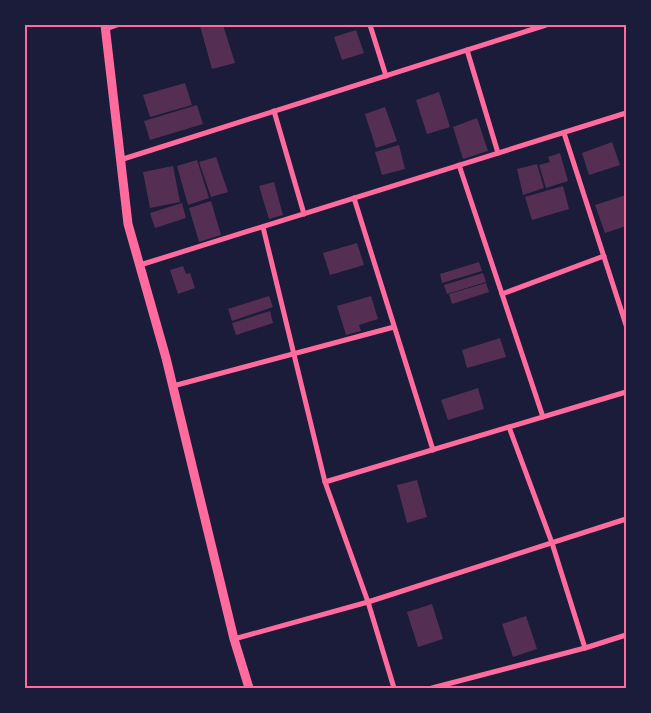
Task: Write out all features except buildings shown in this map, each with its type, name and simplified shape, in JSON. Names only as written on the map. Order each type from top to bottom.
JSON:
[{"type":"street","points":[[117,25],[105,27],[128,224],[173,386],[234,639],[249,688]]},
{"type":"street","points":[[370,25],[386,76]]},
{"type":"street","points":[[120,160],[546,25]]},
{"type":"street","points":[[467,50],[498,154]]},
{"type":"street","points":[[274,111],[304,214]]},
{"type":"street","points":[[140,265],[626,113]]},
{"type":"street","points":[[564,133],[626,324]]},
{"type":"street","points":[[459,166],[543,417]]},
{"type":"street","points":[[354,198],[433,450]]},
{"type":"street","points":[[263,227],[325,482],[368,602],[394,688]]},
{"type":"street","points":[[502,294],[604,256]]},
{"type":"street","points":[[173,386],[394,327]]},
{"type":"street","points":[[325,482],[626,392]]},
{"type":"street","points":[[509,427],[552,543],[585,648]]},
{"type":"street","points":[[234,639],[368,602],[626,520]]},
{"type":"street","points":[[432,688],[585,648],[626,635]]}]
